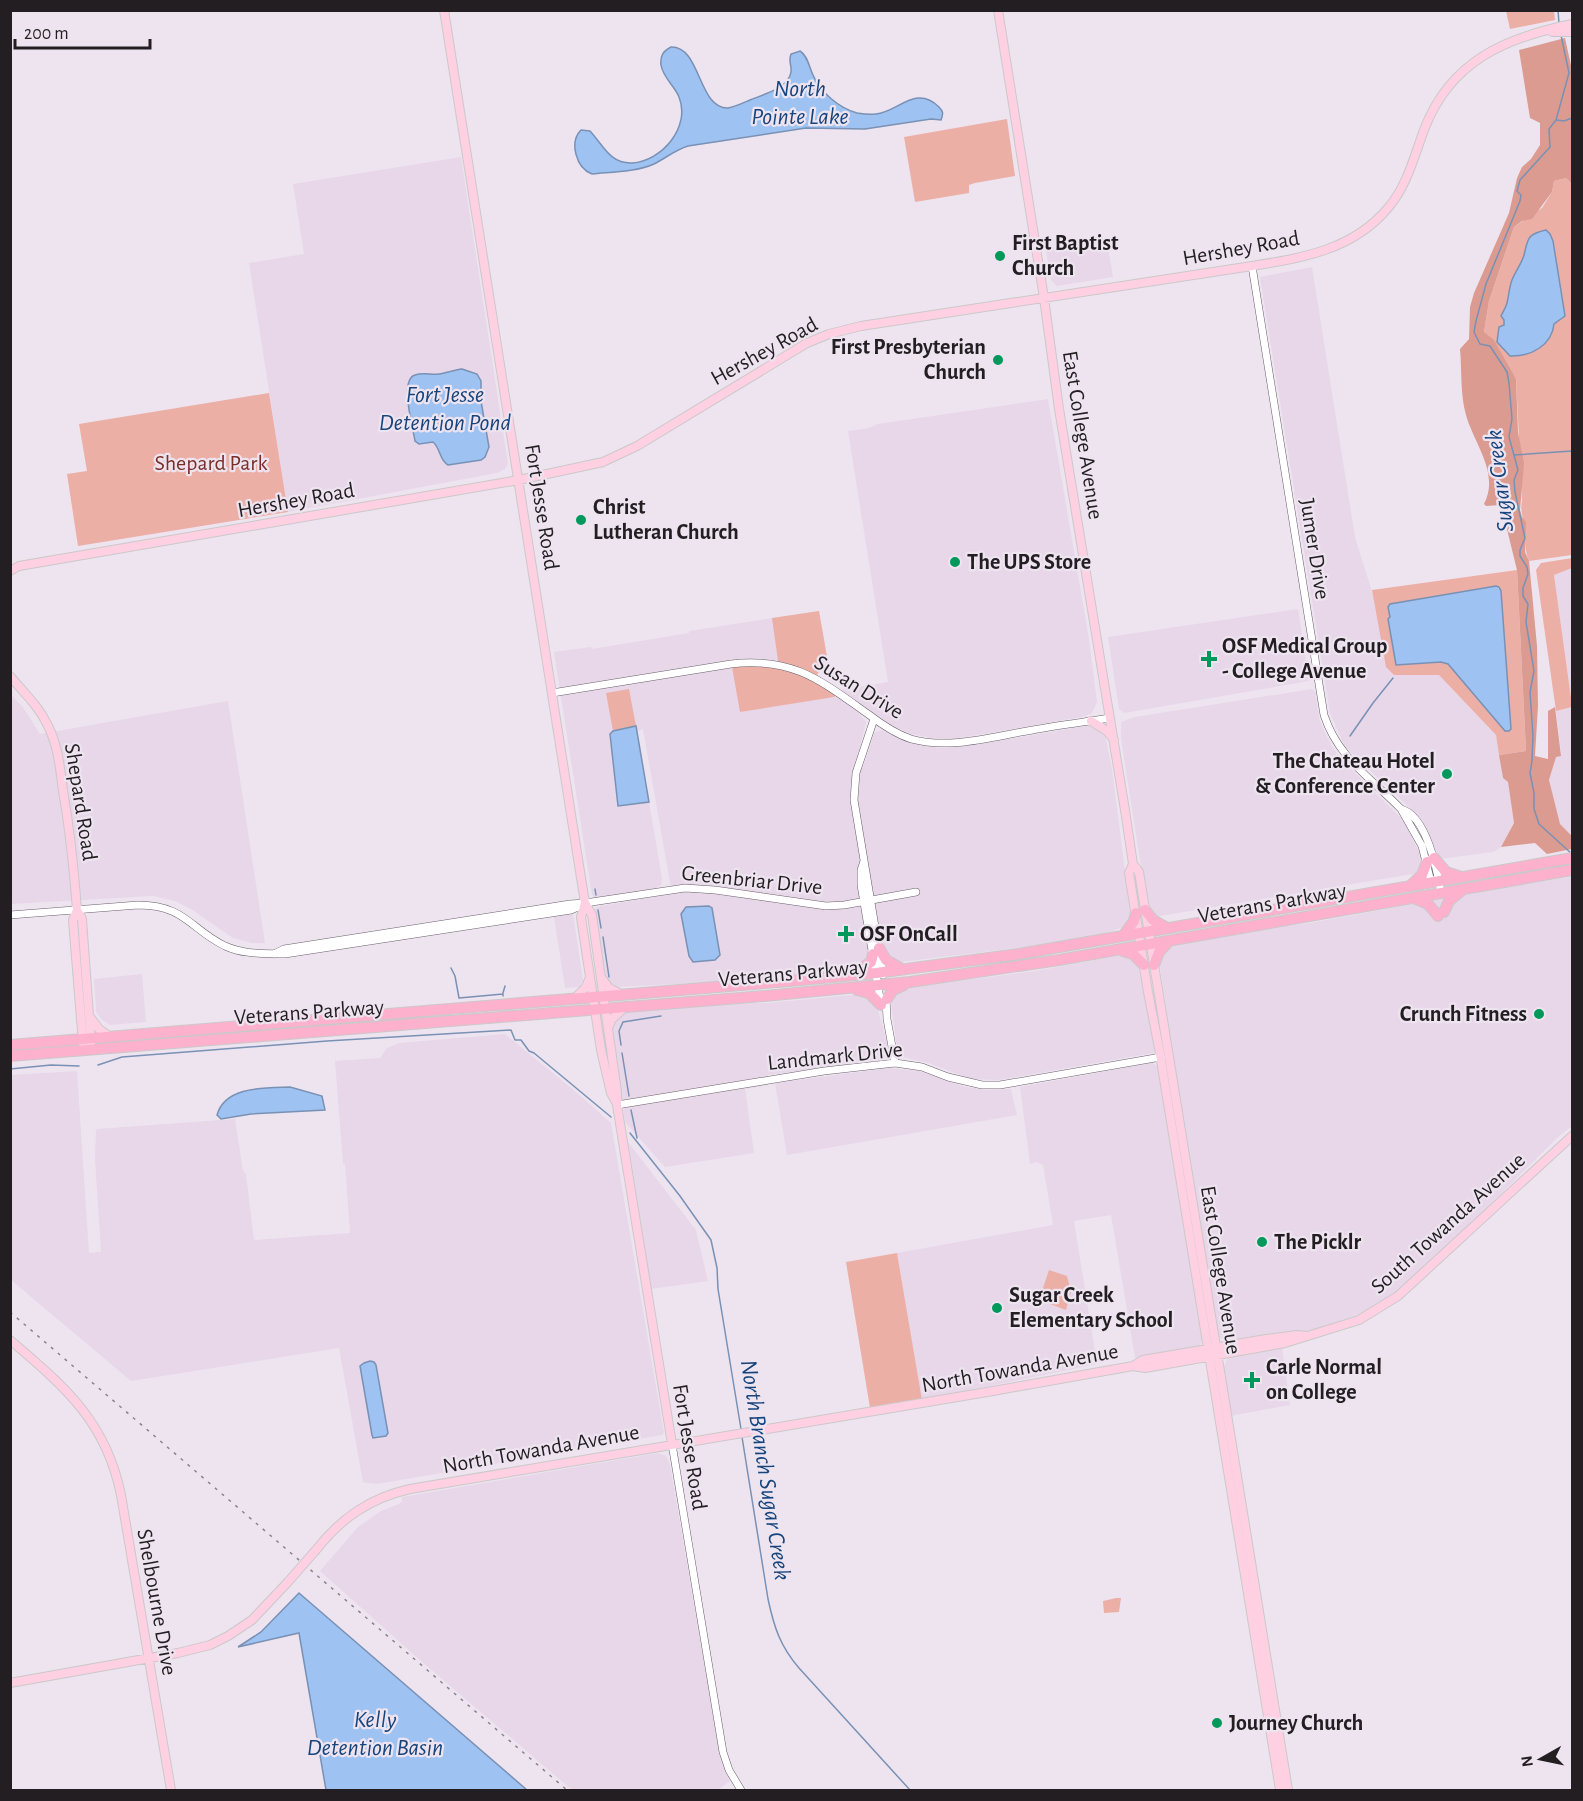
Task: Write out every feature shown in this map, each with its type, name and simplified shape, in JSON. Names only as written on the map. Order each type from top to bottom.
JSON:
[{"type":"highway","name":"Veterans Parkway","points":[[10,1056],[87,1044],[110,1036],[905,970],[998,957],[1572,858]]},
{"type":"highway","points":[[1410,886],[1421,876],[1430,860],[1446,872],[1461,877]]},
{"type":"highway","name":"Veterans Parkway","points":[[10,1045],[87,1044],[624,1008],[910,982],[1119,950],[1568,871]]},
{"type":"highway","points":[[1414,898],[1428,904],[1441,914],[1449,902],[1462,890]]},
{"type":"highway","points":[[1123,936],[1140,912],[1167,928]]},
{"type":"highway","points":[[1119,950],[1133,954],[1149,965],[1169,941]]},
{"type":"highway","points":[[852,976],[871,962],[876,951],[890,964],[905,970]]},
{"type":"highway","points":[[851,988],[870,993],[884,1002],[893,990],[910,982]]},
{"type":"main road","name":"Fort Jesse Road","points":[[444,10],[585,903],[592,915],[600,976],[597,1027],[611,1093],[617,1105]]},
{"type":"main road","name":"East College Avenue","points":[[998,10],[1132,864],[1139,872],[1140,912],[1175,1153],[1288,1791]]},
{"type":"main road","name":"Hershey Road","points":[[13,567],[582,468],[618,456],[786,355],[829,334],[861,326],[1252,266],[1329,250],[1370,226],[1388,208],[1403,186],[1432,110],[1445,90],[1467,67],[1491,50],[1515,40],[1545,32],[1570,29]]},
{"type":"main road","name":"Shepard Road","points":[[10,676],[39,710],[54,742],[71,843],[77,910],[82,920],[90,1016],[87,1044]]},
{"type":"main road","points":[[1091,721],[1107,731],[1114,740]]},
{"type":"main road","name":"Fort Jesse Road","points":[[585,903],[580,917],[590,977],[598,997]]},
{"type":"main road","name":"Shepard Road","points":[[77,910],[73,920],[87,1044]]},
{"type":"main road","name":"East College Avenue","points":[[1149,965],[1191,1195],[1212,1352],[1280,1791]]},
{"type":"main road","points":[[600,976],[609,988],[623,995]]},
{"type":"main road","points":[[574,999],[586,987],[590,977]]},
{"type":"main road","points":[[608,1029],[612,1019],[624,1008]]},
{"type":"main road","name":"Fort Jesse Road","points":[[599,1009],[608,1029],[617,1105],[672,1444]]},
{"type":"main road","points":[[576,1011],[597,1027]]},
{"type":"main road","points":[[90,1016],[99,1029],[110,1036]]},
{"type":"main road","name":"South Towanda Avenue","points":[[1212,1352],[1286,1336],[1306,1336],[1359,1320],[1398,1296],[1572,1136]]},
{"type":"main road","points":[[1175,1153],[1182,1158],[1191,1195]]},
{"type":"main road","name":"Shelbourne Drive","points":[[10,1340],[58,1381],[73,1397],[93,1423],[111,1460],[118,1483],[171,1791]]},
{"type":"main road","name":"North Towanda Avenue","points":[[10,1683],[198,1649],[228,1636],[259,1614],[348,1516],[396,1492],[1133,1366],[1143,1360],[1212,1352]]},
{"type":"street","name":"Jumer Drive","points":[[1252,266],[1324,715],[1332,737],[1346,756],[1401,809],[1413,817],[1426,837],[1435,882],[1441,893]]},
{"type":"street","name":"Susan Drive","points":[[552,693],[733,664],[770,663],[796,669],[821,681],[874,719],[909,738],[944,743],[1110,718]]},
{"type":"street","points":[[874,719],[858,766],[854,789],[868,901],[895,1063]]},
{"type":"street","name":"Greenbriar Drive","points":[[10,915],[156,905],[181,915],[226,946],[246,953],[285,954],[571,910],[585,903],[668,890],[692,888],[816,906],[844,905],[916,892]]},
{"type":"street","name":"Landmark Drive","points":[[617,1105],[824,1071],[895,1063],[922,1066],[948,1077],[982,1085],[1000,1085],[1161,1057]]},
{"type":"street","name":"Fort Jesse Road","points":[[672,1444],[723,1752],[729,1770],[741,1791]]},
{"type":"shaded area","points":[[1565,38],[1572,70],[1572,184],[1566,178],[1554,181],[1552,192],[1532,219],[1522,221],[1514,227],[1489,301],[1484,332],[1494,340],[1516,379],[1518,432],[1524,463],[1520,510],[1526,522],[1525,552],[1529,561],[1537,646],[1538,706],[1535,756],[1548,759],[1548,711],[1555,707],[1561,756],[1556,757],[1549,780],[1560,824],[1572,836],[1572,849],[1547,854],[1535,843],[1501,847],[1514,823],[1508,782],[1503,778],[1499,755],[1526,751],[1517,570],[1501,505],[1486,506],[1484,504],[1489,481],[1484,459],[1464,407],[1460,349],[1469,339],[1470,307],[1474,293],[1509,213],[1517,178],[1522,167],[1531,159],[1540,145],[1540,123],[1530,118],[1519,50]]},
{"type":"shaded area","points":[[461,157],[508,464],[505,469],[497,473],[288,512],[249,263],[304,254],[293,184]]},
{"type":"shaded area","points":[[1107,242],[1113,277],[1057,286],[1051,280],[1046,251]]},
{"type":"shaded area","points":[[1312,267],[1355,537],[1394,675],[1439,675],[1496,735],[1503,778],[1508,782],[1514,823],[1501,847],[1493,852],[1440,859],[1421,820],[1345,747],[1330,713],[1260,277]]},
{"type":"shaded area","points":[[1048,399],[1089,639],[1097,702],[1092,713],[1082,717],[953,739],[937,739],[911,734],[887,723],[839,691],[835,696],[857,711],[866,722],[855,767],[863,767],[874,733],[881,730],[904,740],[938,748],[975,745],[1091,725],[1105,734],[1112,769],[1131,917],[1126,926],[1102,935],[1057,943],[836,972],[616,987],[609,983],[604,974],[595,908],[672,894],[643,729],[637,731],[662,878],[661,885],[655,889],[595,898],[592,895],[554,652],[591,647],[592,649],[819,611],[827,657],[817,675],[839,690],[888,682],[848,431],[869,428],[878,424]]},
{"type":"shaded area","points":[[1572,568],[1572,705],[1554,575]]},
{"type":"shaded area","name":"OSF Medical Group - College Avenue","points":[[1298,609],[1309,681],[1124,713],[1119,709],[1108,637]]},
{"type":"shaded area","points":[[1312,689],[1315,691],[1320,722],[1331,745],[1341,759],[1404,821],[1420,854],[1422,864],[1419,873],[1154,917],[1145,892],[1121,739],[1121,722],[1135,717]]},
{"type":"shaded area","points":[[10,694],[22,706],[40,734],[228,701],[265,943],[252,943],[233,938],[191,909],[175,901],[153,896],[11,904]]},
{"type":"shaded area","points":[[1572,707],[1572,835],[1555,820],[1549,780],[1556,757],[1561,752],[1556,711]]},
{"type":"shaded area","points":[[1571,877],[1572,1126],[1397,1292],[1363,1313],[1300,1332],[1227,1341],[1221,1339],[1217,1334],[1168,1032],[1159,960],[1169,947],[1179,944]]},
{"type":"shaded area","points":[[573,914],[583,980],[580,987],[565,988],[554,917]]},
{"type":"shaded area","points":[[1124,955],[1141,968],[1155,1050],[1153,1053],[999,1080],[971,1079],[928,1063],[898,1056],[891,1002],[895,992],[905,988],[1035,971]]},
{"type":"shaded area","points":[[142,974],[146,1022],[110,1025],[101,1019],[96,1012],[94,979]]},
{"type":"shaded area","points":[[862,994],[876,1003],[889,1055],[884,1059],[768,1075],[769,1085],[745,1089],[754,1153],[665,1167],[625,1122],[612,1025],[619,1015],[631,1011],[717,1004],[767,1003]]},
{"type":"shaded area","points":[[505,1034],[611,1123],[664,1432],[662,1435],[377,1484],[363,1482],[339,1348],[131,1381],[11,1280],[11,1075],[77,1071],[89,1253],[101,1252],[95,1160],[96,1129],[235,1119],[243,1171],[246,1174],[254,1240],[350,1233],[335,1061],[380,1058],[387,1048],[399,1043]]},
{"type":"shaded area","points":[[1151,1063],[1160,1068],[1201,1344],[1196,1348],[1135,1358],[1111,1215],[1074,1221],[1097,1364],[922,1400],[897,1253],[1053,1225],[1043,1165],[1036,1162],[1030,1164],[1020,1087]]},
{"type":"shaded area","points":[[888,1068],[919,1071],[965,1087],[988,1090],[1011,1089],[1017,1115],[787,1155],[775,1083]]},
{"type":"shaded area","points":[[628,1142],[696,1230],[708,1281],[651,1289]]},
{"type":"shaded area","points":[[1282,1347],[1290,1405],[1230,1416],[1224,1367],[1227,1359]]},
{"type":"shaded area","points":[[658,1453],[666,1456],[670,1465],[719,1750],[730,1781],[718,1790],[572,1790],[320,1571],[358,1527],[381,1511],[399,1504],[402,1497]]},
{"type":"green space","points":[[1506,11],[1554,11],[1555,20],[1510,29]]},
{"type":"green space","points":[[1007,119],[1015,176],[969,185],[969,193],[915,202],[904,137]]},
{"type":"green space","points":[[1566,178],[1572,184],[1572,555],[1529,561],[1521,510],[1516,379],[1484,332],[1489,301],[1514,227],[1542,208],[1552,192],[1554,181]]},
{"type":"green space","name":"Shepard Park","points":[[269,393],[288,512],[78,546],[67,474],[87,471],[79,424]]},
{"type":"green space","points":[[1572,558],[1572,568],[1554,575],[1572,705],[1572,707],[1556,711],[1536,570],[1541,563]]},
{"type":"green space","points":[[1517,570],[1526,751],[1499,755],[1496,735],[1439,675],[1394,675],[1386,667],[1372,590]],"holes":[[[1496,586],[1505,731],[1448,664],[1441,662],[1397,664],[1390,617],[1391,604]]]},
{"type":"green space","points":[[819,611],[827,657],[817,675],[839,690],[834,697],[740,712],[732,667],[756,665],[779,668],[772,618]]},
{"type":"green space","points":[[629,689],[636,726],[613,731],[606,693]]},
{"type":"green space","points":[[897,1253],[922,1400],[870,1408],[846,1262]]},
{"type":"green space","points":[[1049,1270],[1067,1276],[1071,1292],[1066,1310],[1039,1300]]},
{"type":"green space","points":[[1121,1598],[1119,1612],[1104,1613],[1103,1601]]},
{"type":"water","name":"North Pointe Lake","points":[[671,47],[681,49],[688,56],[711,99],[718,106],[733,107],[780,87],[789,78],[791,72],[791,54],[800,51],[807,59],[820,87],[850,111],[876,114],[907,101],[923,98],[939,107],[942,112],[941,120],[931,119],[865,129],[806,128],[688,146],[654,164],[639,169],[592,174],[586,171],[578,161],[575,148],[577,135],[581,130],[590,131],[612,157],[632,163],[654,156],[671,140],[681,120],[682,108],[679,97],[661,65],[663,54]]},
{"type":"water","points":[[1546,230],[1553,241],[1565,316],[1554,324],[1545,344],[1533,352],[1510,356],[1497,342],[1499,327],[1504,325],[1501,316],[1507,305],[1510,286],[1528,241],[1535,233]]},
{"type":"water","name":"Fort Jesse Detention Pond","points":[[462,369],[477,374],[481,381],[481,401],[489,447],[485,457],[481,460],[448,465],[433,442],[419,444],[415,441],[408,405],[408,385],[410,379],[415,375],[439,374]]},
{"type":"water","points":[[1496,586],[1501,591],[1511,729],[1509,731],[1505,731],[1448,664],[1441,662],[1396,665],[1388,619],[1390,604]]},
{"type":"water","points":[[636,726],[649,802],[618,806],[610,734],[613,731]]},
{"type":"water","points":[[709,906],[712,908],[720,955],[715,960],[693,962],[689,956],[681,914],[686,907]]},
{"type":"water","points":[[290,1087],[322,1096],[325,1110],[251,1114],[221,1119],[217,1115],[221,1106],[237,1094],[258,1089]]},
{"type":"water","points":[[370,1361],[376,1365],[388,1433],[386,1436],[373,1438],[360,1366]]},
{"type":"water","name":"Kelly Detention Basin","points":[[299,1593],[527,1790],[326,1790],[299,1633],[238,1647],[261,1632]]},
{"type":"waterway","name":"Sugar Creek","points":[[1558,10],[1559,24]]},
{"type":"waterway","name":"Sugar Creek","points":[[1561,35],[1569,73],[1556,120],[1549,129],[1550,147],[1520,180],[1517,191],[1521,195],[1520,201],[1486,284],[1474,332],[1480,344],[1490,346],[1507,372],[1509,383],[1512,419],[1509,437],[1518,470],[1514,480],[1515,492],[1525,538],[1520,556],[1527,567],[1528,574],[1523,596],[1528,604],[1526,622],[1534,671],[1530,692],[1533,736],[1530,773],[1534,809],[1539,824],[1572,854]]},
{"type":"waterway","name":"Sugar Creek","points":[[1556,120],[1564,121],[1572,118]]},
{"type":"waterway","points":[[1514,455],[1572,451]]},
{"type":"waterway","points":[[1350,736],[1393,678]]},
{"type":"waterway","points":[[595,889],[596,895]]},
{"type":"waterway","points":[[598,910],[601,928]]},
{"type":"waterway","points":[[603,937],[609,977]]},
{"type":"waterway","points":[[451,968],[455,976],[459,998],[503,994],[503,996]]},
{"type":"waterway","points":[[503,993],[505,986]]},
{"type":"waterway","points":[[621,1045],[619,1031],[623,1022],[661,1016]]},
{"type":"waterway","points":[[98,1065],[122,1057],[511,1030],[515,1040],[521,1040],[529,1051],[611,1117]]},
{"type":"waterway","points":[[622,1053],[629,1096]]},
{"type":"waterway","points":[[10,1069],[51,1065],[79,1066]]},
{"type":"waterway","points":[[631,1110],[637,1138]]},
{"type":"waterway","name":"North Branch Sugar Creek","points":[[630,1133],[680,1196],[711,1240],[741,1429]]},
{"type":"waterway","name":"North Branch Sugar Creek","points":[[742,1437],[768,1599],[782,1644],[799,1668],[910,1790]]},
{"type":"railway","points":[[10,1312],[567,1790]]},
{"type":"place","name":"First Baptist Church","points":[[1000,256]]},
{"type":"place","name":"First Presbyterian Church","points":[[998,360]]},
{"type":"place","name":"Christ Lutheran Church","points":[[581,520]]},
{"type":"place","name":"The UPS Store","points":[[955,562]]},
{"type":"place","name":"OSF Medical Group - College Avenue","points":[[1209,659]]},
{"type":"place","name":"The Chateau Hotel & Conference Center","points":[[1447,774]]},
{"type":"place","name":"OSF OnCall","points":[[846,934]]},
{"type":"place","name":"Crunch Fitness","points":[[1539,1014]]},
{"type":"place","name":"The Picklr","points":[[1262,1242]]},
{"type":"place","name":"Sugar Creek Elementary School","points":[[997,1308]]},
{"type":"place","name":"Carle Normal on College","points":[[1252,1380]]},
{"type":"place","name":"Journey Church","points":[[1217,1723]]}]
